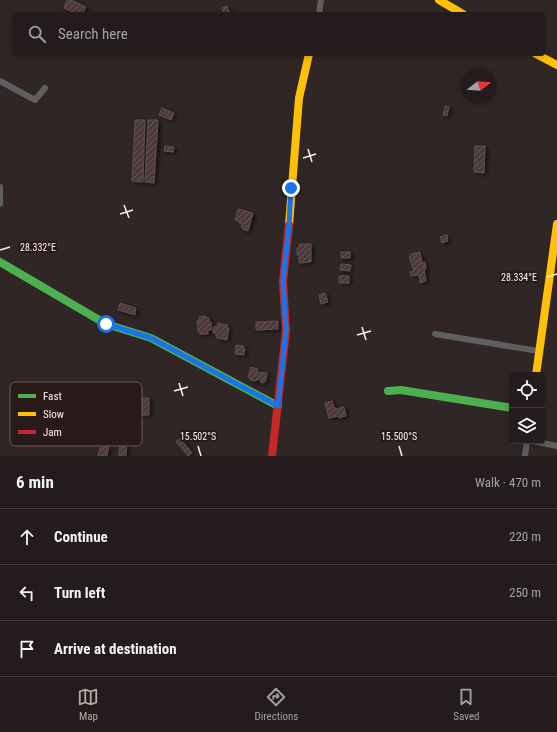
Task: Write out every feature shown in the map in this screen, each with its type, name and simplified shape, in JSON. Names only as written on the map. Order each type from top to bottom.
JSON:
[{"type":"street","points":[[318,12],[321,0]]},
{"type":"street","points":[[439,0],[460,12]]},
{"type":"street","points":[[272,456],[286,330],[283,281],[299,98],[309,56]]},
{"type":"street","points":[[540,56],[557,65]]},
{"type":"street","points":[[0,81],[35,100],[45,88]]},
{"type":"street","points":[[0,187],[0,204]]},
{"type":"street","points":[[536,372],[557,224]]},
{"type":"street","points":[[0,262],[106,324],[151,338],[278,406]]},
{"type":"street","points":[[435,334],[538,351]]},
{"type":"street","points":[[388,391],[401,390],[509,408]]},
{"type":"street","points":[[525,456],[527,444]]},
{"type":"street","points":[[545,444],[557,446]]},
{"type":"building","points":[[67,0],[71,0],[86,7],[84,12],[73,12],[64,8]]},
{"type":"building","points":[[227,6],[229,12],[223,12],[222,8]]},
{"type":"building","points":[[445,106],[449,107],[447,116],[443,115]]},
{"type":"building","points":[[162,108],[174,113],[171,120],[159,115]]},
{"type":"building","points":[[135,120],[145,120],[143,182],[132,181]]},
{"type":"building","points":[[148,120],[158,120],[154,183],[145,182]]},
{"type":"building","points":[[165,146],[174,147],[173,152],[164,151]]},
{"type":"building","points":[[475,146],[485,146],[484,173],[474,172]]},
{"type":"building","points":[[238,209],[253,213],[248,231],[241,227],[242,224],[239,223],[239,221],[235,220]]},
{"type":"building","points":[[447,235],[448,241],[442,243],[440,237]]},
{"type":"building","points":[[299,244],[311,244],[311,262],[299,263],[297,248],[299,248]]},
{"type":"building","points":[[341,252],[350,252],[350,258],[341,258]]},
{"type":"building","points":[[420,252],[422,263],[425,262],[426,269],[424,269],[426,281],[420,283],[419,275],[411,276],[410,272],[414,271],[409,257],[411,254]]},
{"type":"building","points":[[341,264],[351,265],[350,271],[340,270]]},
{"type":"building","points":[[339,276],[349,276],[349,283],[339,283]]},
{"type":"building","points":[[325,293],[328,302],[321,304],[319,295]]},
{"type":"building","points":[[120,303],[136,308],[135,315],[118,310]]},
{"type":"building","points":[[206,316],[206,318],[209,318],[209,322],[211,322],[212,330],[208,330],[208,334],[200,334],[200,332],[198,332],[197,321],[199,321],[199,317]]},
{"type":"building","points":[[278,321],[278,329],[256,330],[256,322]]},
{"type":"building","points":[[218,323],[228,325],[227,340],[217,338],[215,333],[213,333],[214,326],[217,327]]},
{"type":"building","points":[[236,345],[244,346],[244,355],[235,354]]},
{"type":"building","points":[[251,367],[258,369],[257,372],[267,373],[266,381],[264,380],[264,383],[260,382],[261,380],[258,379],[255,381],[250,380],[248,377]]},
{"type":"building","points":[[142,398],[149,398],[149,415],[142,415]]},
{"type":"building","points":[[332,401],[334,408],[336,409],[344,407],[346,416],[329,418],[325,403]]},
{"type":"building","points":[[180,438],[192,453],[188,456],[176,442]]},
{"type":"building","points":[[100,446],[109,446],[107,456],[98,456]]},
{"type":"building","points":[[120,446],[127,446],[126,456],[119,456]]},
{"type":"traffic: fast","points":[[0,262],[106,324],[151,338],[278,406]]},
{"type":"traffic: fast","points":[[388,391],[401,390],[509,408]]},
{"type":"traffic: slow","points":[[439,0],[460,12]]},
{"type":"traffic: slow","points":[[289,225],[299,98],[309,56]]},
{"type":"traffic: slow","points":[[540,56],[557,65]]},
{"type":"traffic: slow","points":[[536,372],[557,224]]},
{"type":"traffic: jam","points":[[272,456],[286,331],[283,281],[289,225]]},
{"type":"route","points":[[106,324],[151,338],[278,406],[286,330],[283,281],[289,226],[291,188]]}]
